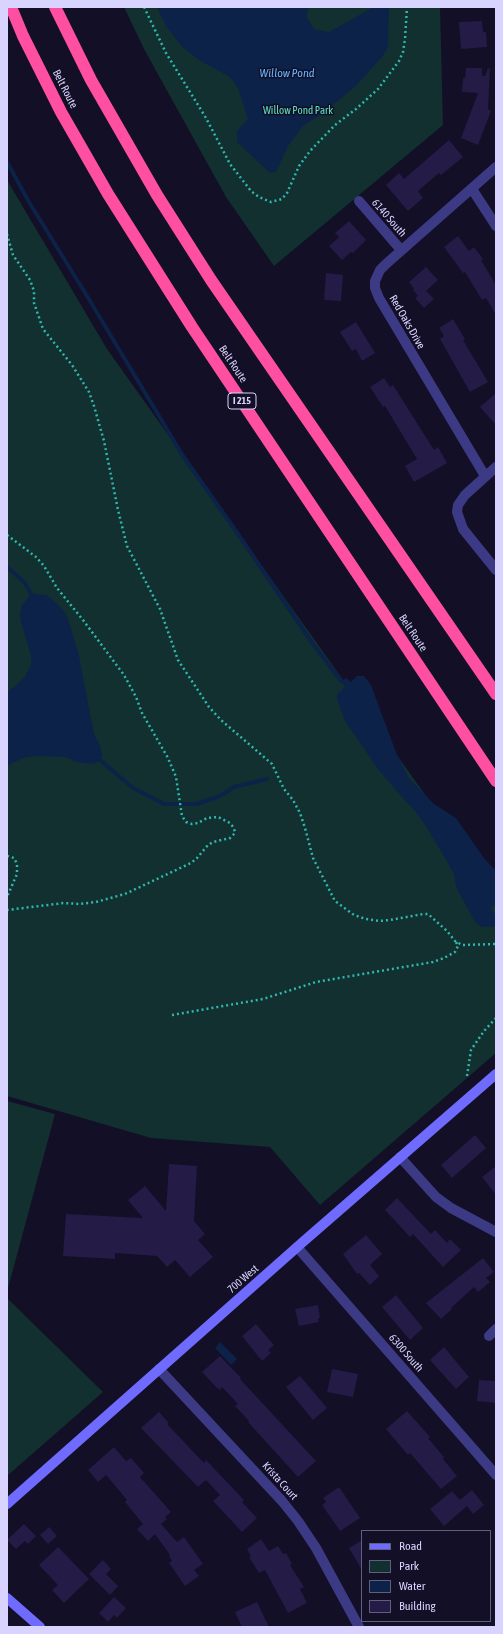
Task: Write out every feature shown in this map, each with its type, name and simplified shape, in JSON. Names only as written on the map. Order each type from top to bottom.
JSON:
[{"type":"highway","name":"Belt Route","points":[[11,7],[23,36],[61,112],[108,194],[192,327],[496,781]]},
{"type":"highway","points":[[55,7],[91,80],[157,195],[211,280],[496,694]]},
{"type":"main road","name":"700 West","points":[[7,1504],[297,1247],[496,1074]]},
{"type":"main road","points":[[7,1598],[40,1627]]},
{"type":"street","name":"Red Oaks Drive","points":[[485,476],[379,298],[375,288],[376,275],[386,264],[496,167]]},
{"type":"street","points":[[472,189],[496,226]]},
{"type":"street","name":"6140 South","points":[[359,201],[401,250]]},
{"type":"street","points":[[496,467],[465,495],[458,505],[457,512],[463,529],[496,570]]},
{"type":"street","points":[[400,1158],[436,1197],[451,1208],[496,1232]]},
{"type":"street","name":"6300 South","points":[[297,1247],[496,1475]]},
{"type":"street","name":"Krista Court","points":[[159,1369],[298,1520],[316,1548],[359,1627]]},
{"type":"path","points":[[144,7],[166,53],[206,118],[230,164],[251,191],[259,197],[271,202],[282,199],[287,193],[299,166],[310,151],[335,125],[356,109],[378,89],[399,61],[403,52],[405,39],[407,7]]},
{"type":"path","points":[[7,234],[14,255],[30,280],[34,291],[34,303],[42,329],[72,365],[88,392],[94,406],[104,440],[127,546],[160,609],[178,660],[209,707],[221,720],[272,764],[284,789],[293,800],[300,813],[313,858],[335,901],[354,915],[379,921],[428,914],[447,931],[458,946],[455,952],[433,962],[316,982],[263,999],[172,1015]]},
{"type":"path","points":[[7,536],[36,557],[44,566],[56,588],[83,620],[124,675],[136,697],[142,713],[168,758],[176,778],[180,809],[186,822],[192,824],[198,823],[207,818],[218,816],[230,823],[234,828],[235,833],[230,838],[213,842],[208,845],[191,863],[125,894],[96,902],[79,904],[64,903],[7,910]]},
{"type":"path","points":[[7,856],[14,858],[17,864],[16,874],[7,897]]},
{"type":"path","points":[[455,942],[462,945],[496,944]]},
{"type":"path","points":[[467,1076],[471,1050],[484,1031],[496,1018]]},
{"type":"green space","name":"Willow Pond Park","points":[[124,7],[440,7],[443,125],[274,266],[226,197],[144,49]]},
{"type":"green space","points":[[7,180],[107,349],[496,894],[496,1053],[320,1205],[270,1147],[151,1138],[7,1096]]},
{"type":"green space","points":[[7,1101],[55,1114],[7,1292]]},
{"type":"green space","points":[[7,1298],[103,1392],[7,1476]]},
{"type":"water","name":"Willow Pond","points":[[157,7],[309,7],[306,16],[314,29],[329,32],[374,7],[389,7],[388,47],[382,57],[356,86],[322,114],[303,126],[288,146],[276,172],[270,173],[237,142],[237,131],[248,119],[238,88],[230,77],[201,61],[182,47],[166,26]]},
{"type":"water","points":[[31,594],[46,595],[63,610],[68,618],[79,656],[94,734],[100,745],[102,755],[100,760],[94,764],[76,762],[66,757],[38,756],[23,758],[7,766],[7,692],[25,677],[31,664],[31,656],[20,614],[22,605]]},
{"type":"water","points":[[357,676],[364,676],[371,685],[397,755],[409,778],[434,804],[456,818],[484,858],[496,871],[496,904],[491,907],[496,917],[496,925],[493,927],[482,927],[475,922],[456,887],[454,874],[426,826],[415,811],[378,769],[345,721],[337,699],[337,694],[345,687],[342,682],[346,678],[351,682]]},
{"type":"water","points":[[220,1342],[237,1359],[231,1365],[215,1348]]},
{"type":"building","points":[[482,21],[483,32],[486,32],[487,47],[461,49],[459,22]]},
{"type":"building","points":[[466,68],[482,68],[482,76],[485,76],[488,68],[490,69],[488,109],[491,111],[478,145],[461,138],[478,93],[462,92],[463,78],[465,78]]},
{"type":"building","points":[[449,140],[463,157],[441,175],[439,173],[418,191],[423,198],[408,211],[386,185],[399,173],[404,179]]},
{"type":"building","points":[[349,221],[366,240],[353,253],[351,252],[342,260],[329,246],[339,237],[335,233]]},
{"type":"building","points":[[458,236],[469,251],[474,247],[483,259],[481,260],[496,285],[496,315],[486,298],[482,300],[465,272],[463,273],[444,247]]},
{"type":"building","points":[[426,267],[438,280],[426,291],[434,299],[424,308],[415,298],[418,296],[409,282]]},
{"type":"building","points":[[326,273],[343,275],[341,301],[324,300]]},
{"type":"building","points":[[453,319],[465,339],[463,340],[488,382],[470,392],[440,339],[444,336],[439,328]]},
{"type":"building","points":[[356,322],[375,353],[362,361],[356,349],[352,351],[340,332]]},
{"type":"building","points":[[384,378],[390,387],[393,385],[434,450],[438,447],[447,463],[414,482],[405,466],[417,459],[385,406],[383,407],[370,387]]},
{"type":"building","points":[[496,393],[496,425],[480,407]]},
{"type":"building","points":[[475,1135],[486,1148],[452,1178],[441,1165]]},
{"type":"building","points":[[169,1164],[197,1166],[194,1221],[205,1234],[198,1240],[213,1257],[190,1277],[175,1260],[167,1267],[157,1256],[115,1253],[115,1259],[63,1256],[66,1214],[143,1218],[128,1200],[145,1186],[166,1211]]},
{"type":"building","points":[[496,1166],[496,1195],[482,1177]]},
{"type":"building","points":[[397,1198],[431,1234],[435,1230],[447,1243],[450,1239],[461,1250],[443,1267],[413,1234],[410,1237],[385,1210]]},
{"type":"building","points":[[366,1235],[382,1254],[370,1265],[379,1276],[370,1285],[359,1273],[357,1274],[343,1254]]},
{"type":"building","points":[[483,1258],[494,1272],[486,1278],[490,1282],[478,1292],[474,1287],[441,1319],[426,1303]]},
{"type":"building","points":[[396,1295],[423,1328],[410,1340],[382,1307]]},
{"type":"building","points":[[318,1305],[320,1318],[318,1318],[319,1322],[299,1326],[295,1309]]},
{"type":"building","points":[[256,1324],[274,1345],[268,1350],[271,1353],[262,1361],[242,1336]]},
{"type":"building","points":[[444,1347],[469,1377],[456,1389],[430,1360]]},
{"type":"building","points":[[220,1356],[316,1461],[298,1477],[248,1422],[249,1421],[235,1406],[238,1404],[222,1387],[220,1390],[217,1388],[202,1372]]},
{"type":"building","points":[[332,1369],[358,1374],[353,1397],[327,1392]]},
{"type":"building","points":[[300,1376],[327,1408],[313,1420],[286,1387]]},
{"type":"building","points":[[479,1380],[496,1381],[496,1403],[477,1401]]},
{"type":"building","points":[[407,1411],[430,1437],[428,1438],[457,1476],[441,1489],[410,1453],[408,1455],[386,1429]]},
{"type":"building","points":[[159,1412],[169,1423],[167,1424],[204,1463],[206,1460],[244,1500],[242,1502],[257,1518],[242,1532],[213,1501],[220,1495],[206,1480],[198,1487],[141,1428]]},
{"type":"building","points":[[114,1447],[126,1461],[131,1458],[144,1473],[140,1477],[171,1512],[165,1517],[167,1519],[161,1524],[177,1542],[184,1537],[203,1564],[194,1570],[199,1576],[185,1586],[169,1563],[172,1561],[169,1556],[170,1555],[155,1534],[148,1541],[137,1529],[143,1524],[125,1502],[127,1500],[106,1475],[98,1482],[88,1470]]},
{"type":"building","points":[[339,1487],[360,1518],[340,1531],[322,1505],[326,1502],[323,1498]]},
{"type":"building","points":[[472,1490],[484,1505],[473,1514],[467,1506],[444,1526],[430,1509],[452,1491],[460,1500]]},
{"type":"building","points":[[24,1524],[36,1536],[28,1544],[25,1541],[16,1549],[7,1540]]},
{"type":"building","points":[[49,1527],[57,1536],[48,1544],[40,1535]]},
{"type":"building","points":[[261,1539],[269,1551],[278,1546],[283,1554],[286,1553],[292,1564],[290,1565],[304,1587],[300,1589],[307,1603],[288,1613],[265,1570],[259,1573],[249,1557],[251,1556],[247,1549]]},
{"type":"building","points":[[361,1541],[361,1568],[349,1548]]},
{"type":"building","points":[[58,1547],[89,1579],[64,1603],[52,1590],[58,1585],[39,1565]]},
{"type":"building","points":[[103,1560],[111,1569],[106,1574],[118,1586],[110,1595],[89,1574]]},
{"type":"building","points":[[114,1597],[126,1608],[117,1618],[114,1615],[108,1622],[99,1613]]},
{"type":"building","points":[[257,1602],[269,1627],[242,1627],[235,1612]]},
{"type":"waterway","points":[[7,162],[29,202],[183,456],[313,644],[342,682]]},
{"type":"waterway","points":[[7,567],[25,583],[31,594]]},
{"type":"waterway","points":[[100,760],[133,788],[164,804],[197,804],[220,796],[234,787],[267,779]]}]
